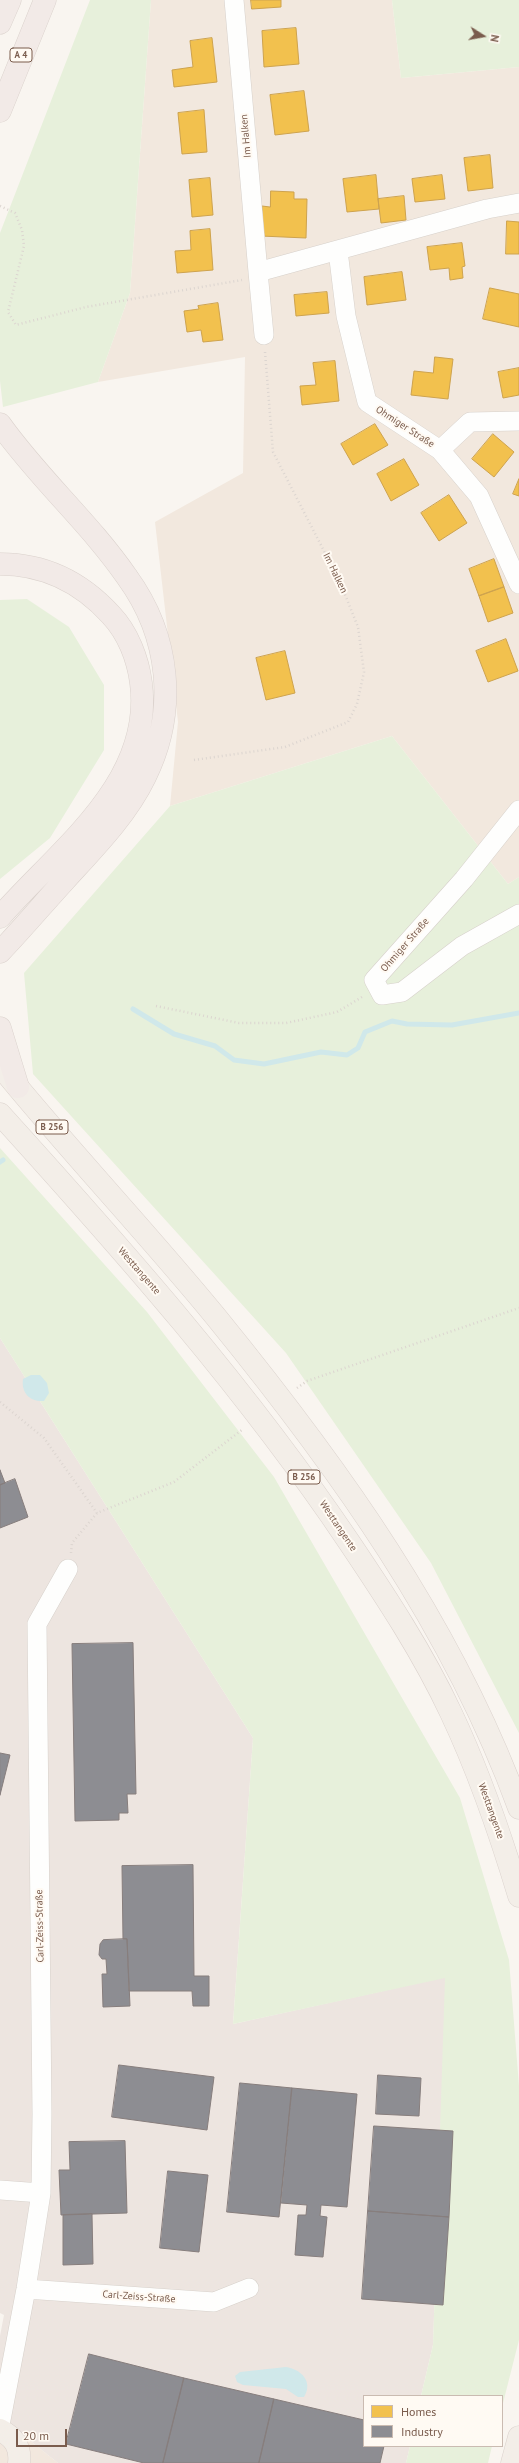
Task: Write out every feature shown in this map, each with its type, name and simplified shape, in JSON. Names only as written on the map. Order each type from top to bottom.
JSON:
[{"type":"highway","points":[[0,23],[10,0]]},
{"type":"highway","name":"A 4","points":[[0,111],[45,0]]},
{"type":"highway","points":[[0,424],[40,476],[104,546],[128,578],[148,610],[161,646],[166,678],[165,711],[158,746],[145,778],[106,835],[1,955]]},
{"type":"highway","points":[[0,564],[19,564],[46,570],[72,582],[95,598],[114,619],[129,643],[139,670],[143,698],[140,733],[134,753],[121,779],[70,843],[1,916]]},
{"type":"highway","points":[[0,1028],[18,1087]]},
{"type":"main road","name":"B 256","points":[[0,1065],[215,1316],[341,1478],[445,1642],[476,1702],[503,1764],[519,1808]]},
{"type":"main road","name":"Westtangente","points":[[0,1114],[155,1289],[238,1390],[316,1493],[386,1597],[420,1654],[454,1719],[498,1828],[519,1896]]},
{"type":"main road","points":[[0,2430],[9,2435],[17,2444],[20,2455],[19,2463]]},
{"type":"main road","points":[[512,2463],[519,2437]]},
{"type":"street","name":"Im Halken","points":[[234,0],[264,335]]},
{"type":"street","points":[[258,272],[338,252],[487,209],[519,203]]},
{"type":"street","name":"Ohmiger Straße","points":[[338,252],[346,316],[367,402],[440,450],[479,496],[519,584]]},
{"type":"street","points":[[440,450],[470,422],[519,421]]},
{"type":"street","name":"Ohmiger Straße","points":[[378,988],[374,980],[464,879],[519,810]]},
{"type":"street","points":[[378,988],[382,995],[402,992],[462,946],[519,914]]},
{"type":"street","name":"Carl-Zeiss-Straße","points":[[0,2425],[26,2289],[41,2193],[42,2114],[37,1624],[68,1569]]},
{"type":"street","points":[[0,2190],[41,2193]]},
{"type":"street","name":"Carl-Zeiss-Straße","points":[[26,2289],[214,2302],[249,2288]]},
{"type":"path","points":[[0,206],[15,213],[22,230],[24,246],[8,312],[16,325],[86,307],[242,280],[258,272]]},
{"type":"path","name":"Im Halken","points":[[194,760],[284,747],[348,722],[357,704],[364,672],[358,627],[342,588],[273,452],[264,335]]},
{"type":"path","points":[[156,1006],[239,1024],[286,1023],[337,1012],[378,988]]},
{"type":"path","points":[[291,1392],[307,1381],[519,1308]]},
{"type":"path","points":[[0,1402],[44,1438],[97,1514]]},
{"type":"path","points":[[68,1569],[72,1543],[97,1514],[174,1482],[248,1425]]},
{"type":"shaded area","points":[[151,0],[392,0],[401,78],[519,67],[519,877],[508,884],[392,736],[170,806],[178,722],[155,522],[243,473],[245,357],[98,382],[130,293]]},
{"type":"shaded area","points":[[0,1338],[253,1738],[233,2024],[446,1977],[433,2345],[421,2395],[363,2395],[363,2447],[410,2447],[406,2463],[58,2463],[0,2417],[0,2336],[4,2315],[0,2313]]},
{"type":"shaded area","points":[[0,2417],[58,2463],[0,2463]]},
{"type":"green space","points":[[90,0],[151,0],[130,293],[98,382],[3,407],[0,381],[0,233]]},
{"type":"green space","points":[[392,0],[519,0],[519,67],[401,78]]},
{"type":"green space","points":[[27,599],[69,627],[104,685],[104,750],[50,838],[0,879],[0,600]]},
{"type":"green space","points":[[392,736],[508,884],[519,877],[519,1733],[431,1563],[286,1353],[33,1074],[24,973],[170,806]]},
{"type":"green space","points":[[0,1148],[147,1312],[274,1477],[460,1798],[509,1960],[519,2086],[519,2340],[503,2403],[503,2395],[421,2395],[433,2345],[445,1978],[233,2024],[253,1738],[0,1338]]},
{"type":"green space","points":[[410,2447],[492,2447],[488,2463],[406,2463]]},
{"type":"water","points":[[31,1375],[40,1375],[47,1383],[49,1393],[44,1401],[31,1398],[23,1388],[23,1379]]},
{"type":"water","points":[[286,2367],[296,2370],[304,2377],[307,2391],[304,2397],[298,2397],[286,2389],[243,2385],[237,2382],[235,2376],[240,2372]]},
{"type":"building: Homes","points":[[251,0],[281,0],[281,7],[252,9]]},
{"type":"building: Homes","points":[[296,28],[299,64],[264,67],[262,31]]},
{"type":"building: Homes","points":[[212,38],[217,82],[174,87],[172,70],[193,67],[190,41]]},
{"type":"building: Homes","points":[[304,91],[309,131],[275,135],[270,95]]},
{"type":"building: Homes","points":[[204,110],[207,152],[182,154],[178,113]]},
{"type":"building: Homes","points":[[490,155],[493,188],[468,191],[464,158]]},
{"type":"building: Homes","points":[[376,175],[379,209],[347,212],[343,179]]},
{"type":"building: Homes","points":[[442,175],[445,199],[415,202],[412,179]]},
{"type":"building: Homes","points":[[210,178],[213,215],[192,217],[189,180]]},
{"type":"building: Homes","points":[[271,191],[294,192],[294,199],[307,199],[306,238],[261,236],[262,206],[270,207]]},
{"type":"building: Homes","points":[[404,196],[406,220],[381,223],[378,199]]},
{"type":"building: Homes","points":[[507,221],[519,222],[519,254],[506,254]]},
{"type":"building: Homes","points":[[210,229],[213,270],[177,273],[175,251],[191,250],[190,231]]},
{"type":"building: Homes","points":[[462,243],[465,266],[462,267],[463,278],[450,280],[449,268],[430,270],[427,247]]},
{"type":"building: Homes","points":[[402,272],[406,300],[367,305],[364,277]]},
{"type":"building: Homes","points":[[490,288],[519,294],[519,327],[483,319]]},
{"type":"building: Homes","points":[[327,292],[329,313],[296,316],[294,295]]},
{"type":"building: Homes","points":[[218,303],[223,340],[203,342],[201,330],[187,332],[184,311],[199,309],[198,306]]},
{"type":"building: Homes","points":[[435,357],[453,359],[448,399],[411,395],[414,371],[433,373]]},
{"type":"building: Homes","points":[[335,361],[339,401],[302,405],[300,386],[316,385],[313,363]]},
{"type":"building: Homes","points":[[519,368],[519,395],[503,398],[498,372]]},
{"type":"building: Homes","points":[[375,424],[388,445],[353,465],[341,444]]},
{"type":"building: Homes","points":[[493,434],[514,452],[494,477],[472,459]]},
{"type":"building: Homes","points":[[404,459],[419,485],[391,501],[377,474]]},
{"type":"building: Homes","points":[[519,479],[519,496],[513,494]]},
{"type":"building: Homes","points":[[449,495],[467,523],[439,541],[421,513]]},
{"type":"building: Homes","points":[[494,559],[504,587],[479,596],[469,569]]},
{"type":"building: Homes","points":[[504,587],[513,613],[488,622],[479,596]]},
{"type":"building: Homes","points":[[506,639],[518,671],[488,682],[476,651]]},
{"type":"building: Homes","points":[[285,651],[295,693],[266,700],[256,658]]},
{"type":"building: Industry","points":[[0,1470],[5,1483],[0,1485]]},
{"type":"building: Industry","points":[[15,1479],[28,1517],[0,1528],[0,1485]]},
{"type":"building: Industry","points":[[133,1643],[136,1794],[127,1794],[128,1813],[119,1813],[119,1820],[75,1821],[72,1644]]},
{"type":"building: Industry","points":[[0,1753],[10,1755],[0,1795]]},
{"type":"building: Industry","points":[[193,1865],[194,1976],[209,1976],[209,2006],[193,2006],[192,1991],[129,1991],[127,1939],[123,1939],[122,1866]]},
{"type":"building: Industry","points":[[127,1939],[130,2006],[103,2007],[102,1974],[107,1974],[106,1959],[102,1959],[99,1955],[100,1944],[103,1940]]},
{"type":"building: Industry","points":[[119,2065],[214,2077],[207,2130],[112,2117]]},
{"type":"building: Industry","points":[[378,2075],[421,2078],[419,2116],[376,2114]]},
{"type":"building: Industry","points":[[240,2083],[292,2088],[279,2217],[227,2212]]},
{"type":"building: Industry","points":[[292,2088],[357,2094],[347,2207],[321,2205],[320,2216],[327,2217],[323,2257],[295,2255],[298,2215],[306,2215],[307,2205],[281,2203]]},
{"type":"building: Industry","points":[[374,2126],[453,2131],[449,2217],[368,2211]]},
{"type":"building: Industry","points":[[125,2141],[127,2213],[61,2215],[59,2170],[70,2170],[69,2142]]},
{"type":"building: Industry","points":[[168,2171],[208,2175],[199,2252],[160,2248]]},
{"type":"building: Industry","points":[[368,2211],[449,2217],[443,2305],[362,2299]]},
{"type":"building: Industry","points":[[92,2214],[93,2264],[63,2265],[63,2215]]},
{"type":"building: Industry","points":[[89,2354],[184,2378],[163,2463],[144,2463],[66,2444]]},
{"type":"building: Industry","points":[[184,2378],[274,2399],[259,2463],[163,2463]]},
{"type":"building: Industry","points":[[274,2399],[363,2420],[363,2447],[384,2447],[380,2463],[259,2463]]},
{"type":"waterway","points":[[133,1009],[174,1034],[215,1046],[234,1060],[264,1064],[321,1052],[347,1055],[358,1048],[365,1032],[392,1021],[407,1024],[452,1025],[519,1013]]}]
